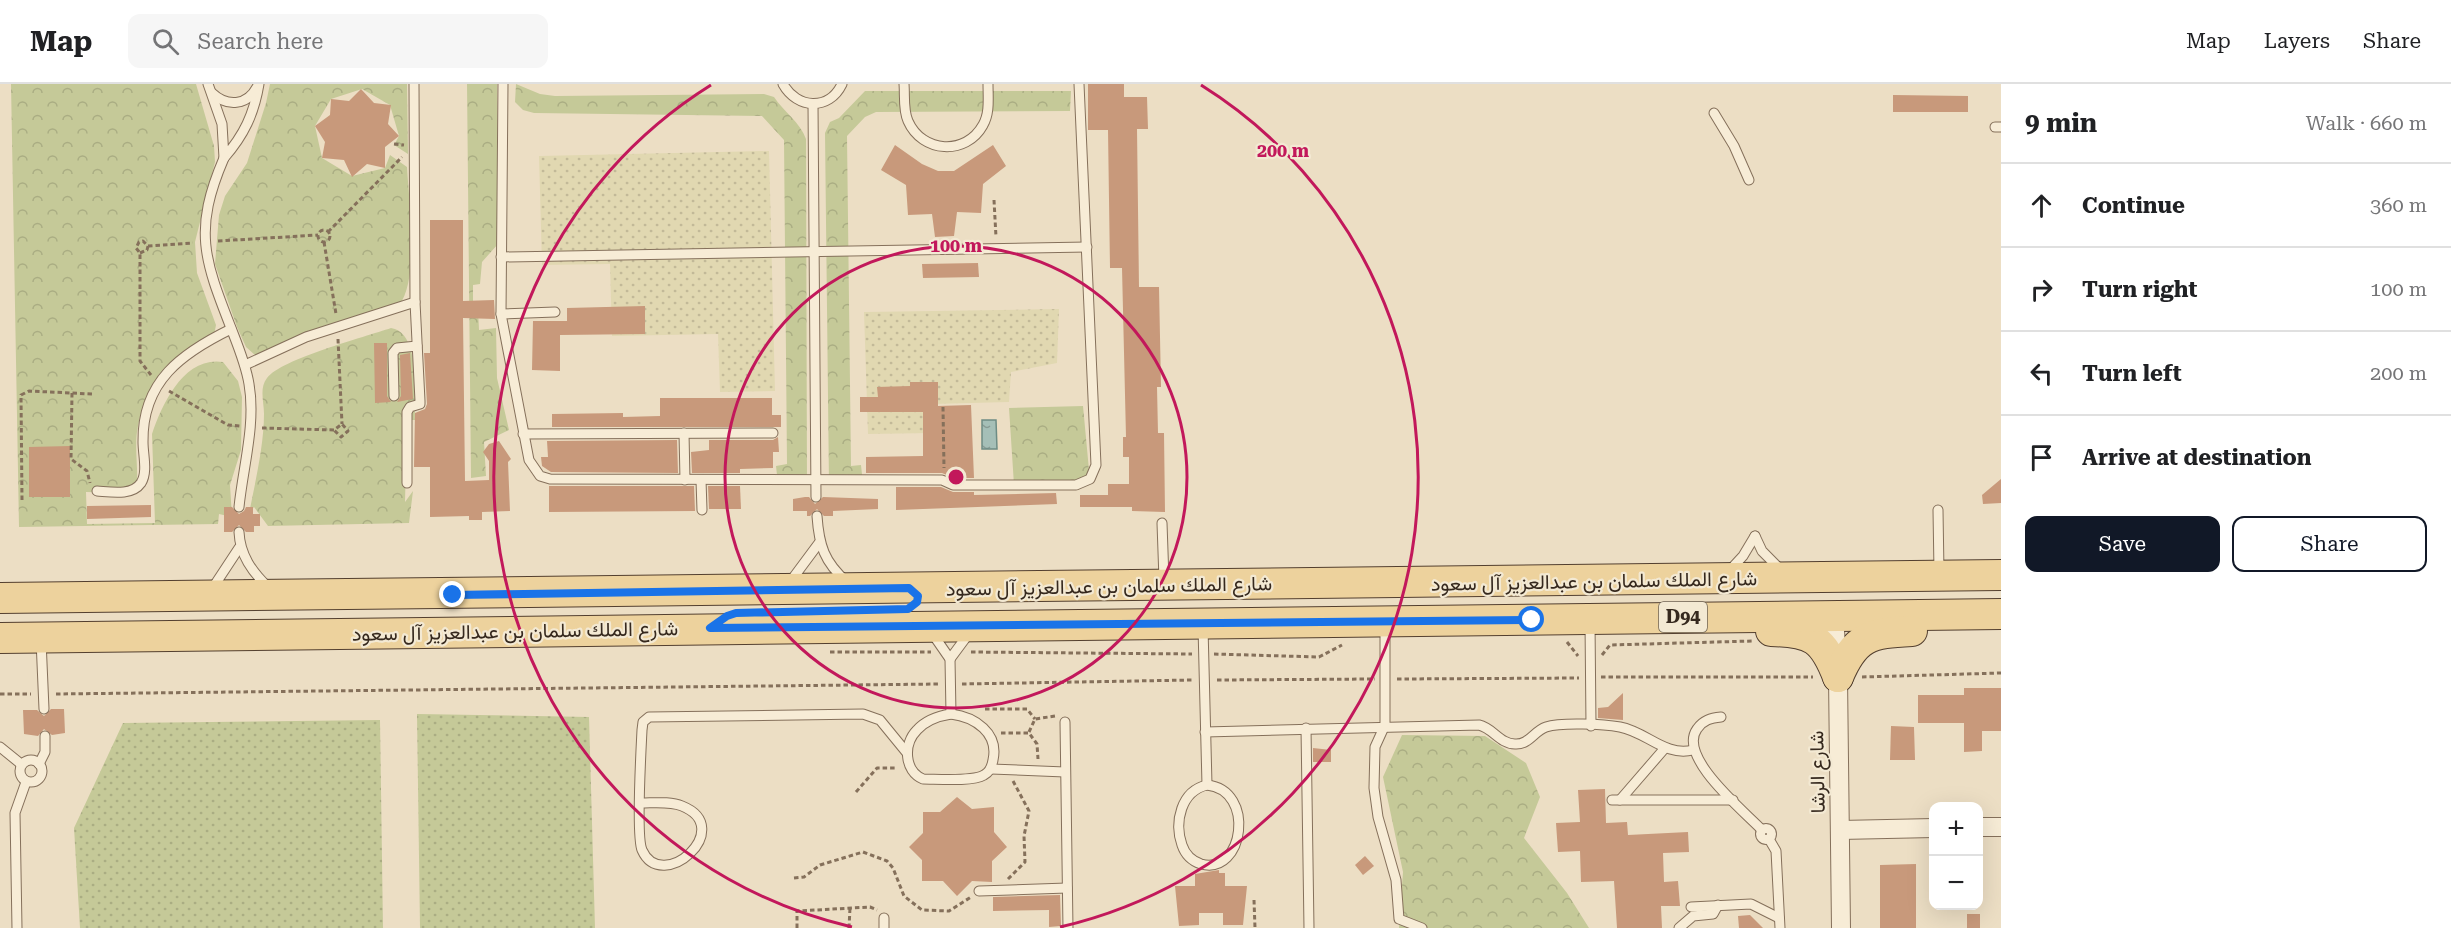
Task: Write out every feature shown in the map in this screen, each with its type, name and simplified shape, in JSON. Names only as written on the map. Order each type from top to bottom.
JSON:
[{"type":"main road","name":"شارع الملك سلمان بن عبدالعزيز آل سعود","points":[[0,598],[2001,574]]},
{"type":"main road","points":[[1834,615],[1834,599],[1841,594],[1926,592],[1937,582],[1939,575]]},
{"type":"main road","points":[[710,628],[727,616],[736,613],[908,609],[917,602],[918,596],[909,588]]},
{"type":"main road","name":"شارع الملك سلمان بن عبدالعزيز آل سعود","points":[[0,638],[977,626],[1203,639],[1385,622],[1988,615]]},
{"type":"main road","points":[[1838,677],[1849,653],[1864,639],[1884,632],[1954,630],[1988,615]]},
{"type":"main road","points":[[1718,617],[1729,626],[1741,629],[1800,633],[1810,636],[1826,650],[1838,677]]},
{"type":"street","name":"شارع الرشا","points":[[1834,615],[1838,677],[1841,928]]},
{"type":"street","points":[[1983,827],[2001,827]]},
{"type":"street","points":[[1840,830],[1929,828]]},
{"type":"lane","points":[[210,88],[228,103],[237,103],[254,94],[259,84]]},
{"type":"lane","points":[[239,507],[251,406],[245,365],[209,270],[205,242],[208,198],[224,158],[244,132],[252,117],[259,84]]},
{"type":"lane","points":[[407,483],[407,412],[410,407],[420,404],[415,302],[414,84]]},
{"type":"lane","points":[[503,84],[501,314],[533,469],[550,479],[945,481],[953,485],[1076,485],[1090,479],[1094,473],[1096,465],[1079,84]]},
{"type":"lane","points":[[783,84],[794,98],[813,104],[832,98],[842,84]]},
{"type":"lane","points":[[904,84],[905,110],[913,130],[926,141],[950,147],[974,137],[984,124],[988,107],[988,84]]},
{"type":"lane","points":[[210,88],[222,124],[224,158]]},
{"type":"lane","points":[[813,104],[816,497]]},
{"type":"lane","points":[[1714,113],[1734,146],[1749,180]]},
{"type":"lane","points":[[501,257],[1087,247]]},
{"type":"lane","points":[[245,365],[306,337],[415,302]]},
{"type":"lane","points":[[501,314],[555,312]]},
{"type":"lane","points":[[97,491],[127,492],[136,488],[143,481],[144,426],[158,385],[188,352],[231,329]]},
{"type":"lane","points":[[394,396],[393,353],[397,348],[417,346]]},
{"type":"lane","points":[[684,433],[685,480]]},
{"type":"lane","points":[[524,434],[772,433]]},
{"type":"lane","points":[[701,480],[702,510]]},
{"type":"lane","points":[[1938,510],[1939,575]]},
{"type":"lane","points":[[817,516],[819,543],[834,569],[857,589]]},
{"type":"lane","points":[[1162,523],[1164,585]]},
{"type":"lane","points":[[205,597],[224,574],[239,548],[239,532]]},
{"type":"lane","points":[[1717,579],[1736,565],[1755,536],[1772,563],[1800,578]]},
{"type":"lane","points":[[781,590],[802,568],[819,543]]},
{"type":"lane","points":[[239,548],[256,574],[277,596]]},
{"type":"lane","points":[[1590,619],[1591,726]]},
{"type":"lane","points":[[1385,622],[1385,725],[1379,735],[1373,758],[1378,817],[1396,880],[1399,919],[1422,928]]},
{"type":"lane","points":[[950,654],[977,626]]},
{"type":"lane","points":[[922,627],[950,654],[951,714]]},
{"type":"lane","points":[[41,638],[44,710]]},
{"type":"lane","points":[[1203,639],[1207,785]]},
{"type":"lane","points":[[641,803],[680,805],[694,814],[700,830],[700,838],[693,853],[679,862],[664,864],[646,856],[641,846],[641,803],[642,730],[643,722],[649,717],[863,714],[880,720],[907,753]]},
{"type":"lane","points":[[951,714],[978,723],[990,736],[993,744],[991,769],[984,776],[923,779],[911,769],[907,753],[908,744],[917,730],[932,719],[951,714]]},
{"type":"lane","points":[[1721,717],[1712,718],[1698,726],[1692,742],[1693,750],[1705,770],[1762,830],[1763,839],[1769,839],[1776,851],[1780,928]]},
{"type":"lane","points":[[1062,719],[1068,928]]},
{"type":"lane","points":[[1205,732],[1385,725],[1479,725],[1489,728],[1506,742],[1518,744],[1530,740],[1547,727],[1591,726],[1632,729],[1665,748],[1684,752],[1693,750]]},
{"type":"lane","points":[[1306,729],[1309,928]]},
{"type":"lane","points":[[39,764],[45,752],[45,736]]},
{"type":"lane","points":[[0,747],[21,764]]},
{"type":"lane","points":[[1665,748],[1616,800],[1733,800]]},
{"type":"lane","points":[[30,759],[39,764],[42,768],[40,778],[36,782],[26,782],[19,774],[21,764],[30,759]]},
{"type":"lane","points":[[991,769],[1065,772]]},
{"type":"lane","points":[[17,928],[15,813],[19,796],[26,782]]},
{"type":"lane","points":[[1207,785],[1222,788],[1233,798],[1237,813],[1237,835],[1236,843],[1228,857],[1206,865],[1198,863],[1185,852],[1180,837],[1184,801],[1193,790],[1207,785]]},
{"type":"lane","points":[[979,891],[1067,888]]},
{"type":"lane","points":[[1691,907],[1750,904],[1779,918]]},
{"type":"lane","points":[[1679,928],[1693,916],[1713,915],[1718,905]]},
{"type":"path","points":[[394,144],[413,146]]},
{"type":"path","points":[[328,232],[413,146]]},
{"type":"path","points":[[994,200],[996,248]]},
{"type":"path","points":[[318,236],[322,230],[328,232]]},
{"type":"path","points":[[318,236],[321,241],[327,241],[330,238],[328,232]]},
{"type":"path","points":[[148,246],[318,236]]},
{"type":"path","points":[[22,500],[21,394],[29,391],[92,394]]},
{"type":"path","points":[[72,393],[71,459],[87,471],[90,492],[97,491]]},
{"type":"path","points":[[943,407],[945,481]]},
{"type":"path","points":[[342,424],[348,431],[341,437],[334,430],[342,424]]},
{"type":"path","points":[[827,652],[950,654],[1203,639],[1319,657],[1347,642]]},
{"type":"path","points":[[1566,641],[1578,656],[1601,656],[1610,645],[1754,641]]},
{"type":"path","points":[[0,694],[1204,680],[1838,677],[2001,673]]},
{"type":"path","points":[[986,709],[1027,709],[1035,719]]},
{"type":"path","points":[[1035,719],[1062,719]]},
{"type":"path","points":[[1029,733],[1035,719]]},
{"type":"path","points":[[978,723],[1000,733],[1029,733]]},
{"type":"path","points":[[1029,733],[1037,744],[1038,771]]},
{"type":"path","points":[[856,792],[877,768],[886,766],[911,769]]},
{"type":"path","points":[[1001,890],[1005,882],[1025,862],[1024,836],[1029,818],[1028,805],[1009,770]]},
{"type":"path","points":[[794,878],[804,877],[820,865],[863,852],[887,861],[893,868],[904,896],[922,910],[949,911],[979,891]]},
{"type":"path","points":[[1254,900],[1255,928]]},
{"type":"path","points":[[849,928],[850,908]]},
{"type":"path","points":[[797,928],[797,911],[876,909],[884,923]]},
{"type":"shaded area","points":[[769,151],[775,391],[720,392],[718,334],[612,336],[610,264],[542,265],[539,156]]},
{"type":"shaded area","points":[[1059,309],[1057,363],[1011,372],[1009,402],[932,404],[933,433],[868,434],[864,312]]},
{"type":"green space","points":[[11,84],[196,84],[214,146],[215,162],[195,242],[197,273],[216,325],[214,335],[157,385],[142,411],[138,426],[137,482],[122,493],[86,492],[87,524],[155,523],[152,434],[156,422],[169,396],[186,374],[197,366],[209,362],[223,362],[238,381],[242,397],[241,450],[230,485],[232,517],[219,514],[218,524],[19,527]]},
{"type":"green space","points":[[270,84],[407,84],[408,154],[394,145],[399,136],[390,105],[362,89],[331,99],[315,126],[322,158],[352,176],[385,168],[390,155],[407,167],[412,240],[409,277],[399,306],[257,357],[246,347],[215,264],[219,215],[225,196],[247,163]]},
{"type":"green space","points":[[467,84],[497,84],[498,244],[482,262],[480,284],[473,285],[473,310],[478,309],[479,330],[496,328],[497,378],[509,430],[484,442],[486,476],[471,478]]},
{"type":"green space","points":[[516,84],[540,94],[555,96],[764,94],[774,97],[800,127],[806,139],[807,484],[778,484],[776,466],[787,464],[784,140],[762,116],[534,113],[523,110],[515,102]]},
{"type":"green space","points":[[865,91],[1071,91],[1070,111],[876,112],[865,117],[847,136],[851,466],[861,465],[863,484],[829,485],[825,133],[830,122],[839,118]]},
{"type":"green space","points":[[391,328],[401,332],[407,341],[414,366],[415,420],[407,420],[405,502],[413,491],[409,523],[268,526],[254,507],[249,514],[261,451],[264,426],[263,391],[267,378],[289,363],[306,356]]},
{"type":"green space","points":[[1083,406],[1089,470],[1084,479],[1068,487],[1057,488],[1014,485],[1009,408]]},
{"type":"green space","points":[[417,714],[589,717],[595,928],[420,928]]},
{"type":"green space","points":[[380,720],[383,928],[80,928],[74,828],[123,723]]},
{"type":"green space","points":[[1402,735],[1485,736],[1526,763],[1540,797],[1524,838],[1567,893],[1589,928],[1399,928],[1403,872],[1383,777]]},
{"type":"water","points":[[982,420],[996,420],[997,449],[982,449]]},
{"type":"building","points":[[1088,84],[1124,84],[1124,97],[1147,97],[1148,129],[1137,129],[1139,287],[1159,287],[1161,387],[1157,387],[1158,433],[1164,433],[1165,512],[1132,511],[1132,507],[1080,507],[1080,495],[1108,495],[1108,484],[1129,484],[1129,457],[1123,457],[1123,437],[1126,437],[1122,268],[1110,268],[1108,130],[1088,130]]},
{"type":"building","points":[[361,89],[374,103],[391,105],[388,124],[399,136],[385,147],[385,168],[367,164],[352,177],[344,160],[322,158],[325,142],[315,126],[330,115],[331,99],[349,101]]},
{"type":"building","points":[[1893,95],[1968,96],[1968,112],[1893,112]]},
{"type":"building","points":[[895,145],[922,164],[938,171],[954,171],[993,145],[1006,166],[983,184],[981,213],[957,212],[954,236],[935,237],[932,214],[908,215],[906,185],[881,170]]},
{"type":"building","points":[[430,220],[463,220],[463,301],[494,300],[495,319],[463,318],[465,481],[489,480],[489,461],[483,452],[489,444],[499,441],[511,459],[508,462],[510,511],[482,512],[482,520],[469,520],[469,516],[430,517],[430,467],[414,467],[415,413],[425,409],[427,404],[424,353],[430,353]]},
{"type":"building","points":[[978,263],[979,277],[923,278],[922,264]]},
{"type":"building","points":[[645,306],[645,334],[560,335],[560,371],[532,370],[533,321],[567,321],[567,308]]},
{"type":"building","points":[[374,343],[387,343],[387,396],[391,402],[375,403]]},
{"type":"building","points":[[410,353],[413,399],[397,402],[401,396],[400,355]]},
{"type":"building","points":[[910,382],[938,382],[938,406],[971,405],[974,478],[954,478],[942,473],[866,473],[866,457],[923,456],[923,412],[860,412],[860,397],[878,397],[877,387],[910,386]]},
{"type":"building","points":[[660,398],[772,398],[772,415],[781,415],[781,427],[552,427],[552,414],[623,413],[623,417],[660,416]]},
{"type":"building","points":[[778,437],[779,452],[773,452],[773,468],[740,469],[740,473],[692,473],[691,452],[709,450],[709,440],[773,440]]},
{"type":"building","points":[[677,440],[678,473],[551,472],[542,466],[541,457],[548,457],[547,441]]},
{"type":"building","points":[[70,446],[70,497],[29,497],[29,447]]},
{"type":"building","points":[[2001,479],[2001,503],[1983,504],[1982,495]]},
{"type":"building","points":[[549,486],[694,486],[695,511],[549,512]]},
{"type":"building","points":[[708,486],[740,486],[741,509],[709,509]]},
{"type":"building","points":[[896,487],[941,487],[953,492],[974,492],[974,495],[1056,493],[1057,504],[896,510]]},
{"type":"building","points":[[809,497],[815,504],[823,497],[878,499],[878,509],[833,511],[833,516],[824,516],[817,509],[810,516],[807,516],[807,511],[793,511],[793,499]]},
{"type":"building","points":[[151,505],[151,517],[87,519],[87,506]]},
{"type":"building","points":[[224,507],[232,507],[239,514],[246,507],[253,507],[253,514],[260,514],[260,526],[254,526],[254,532],[246,532],[239,525],[232,532],[224,532]]},
{"type":"building","points":[[1964,688],[2001,688],[2001,731],[1982,731],[1982,751],[1964,752],[1964,723],[1918,723],[1918,695],[1964,695]]},
{"type":"building","points":[[1623,693],[1623,720],[1598,718],[1598,708],[1608,707]]},
{"type":"building","points":[[51,709],[64,709],[65,733],[52,735],[44,729],[38,736],[24,734],[23,710],[37,710],[44,716]]},
{"type":"building","points":[[1891,726],[1914,727],[1915,760],[1890,760]]},
{"type":"building","points":[[1313,748],[1331,750],[1331,762],[1313,762]]},
{"type":"building","points":[[1605,789],[1606,823],[1627,822],[1628,835],[1688,832],[1689,852],[1663,853],[1664,882],[1678,881],[1680,906],[1661,906],[1662,928],[1617,928],[1614,881],[1581,882],[1580,851],[1558,852],[1556,823],[1580,822],[1578,790]]},
{"type":"building","points":[[957,797],[972,809],[994,807],[994,832],[1007,847],[992,861],[992,882],[972,881],[957,896],[943,881],[922,881],[922,860],[909,847],[923,833],[923,812],[940,812]]},
{"type":"building","points":[[1365,856],[1374,866],[1363,875],[1355,865]]},
{"type":"building","points":[[1916,864],[1916,928],[1880,928],[1880,865]]},
{"type":"building","points":[[1219,870],[1219,873],[1225,873],[1225,886],[1247,886],[1243,925],[1223,925],[1223,913],[1199,913],[1199,925],[1179,926],[1175,886],[1195,886],[1195,874]]},
{"type":"building","points":[[1060,895],[1061,926],[1049,927],[1049,910],[993,911],[993,897]]},
{"type":"building","points":[[1967,914],[1980,914],[1980,928],[1967,928]]},
{"type":"building","points":[[1750,915],[1763,928],[1739,928],[1738,916]]},
{"type":"route","points":[[453,595],[909,588],[918,596],[914,607],[908,609],[746,612],[727,616],[710,628],[1532,620]]}]
